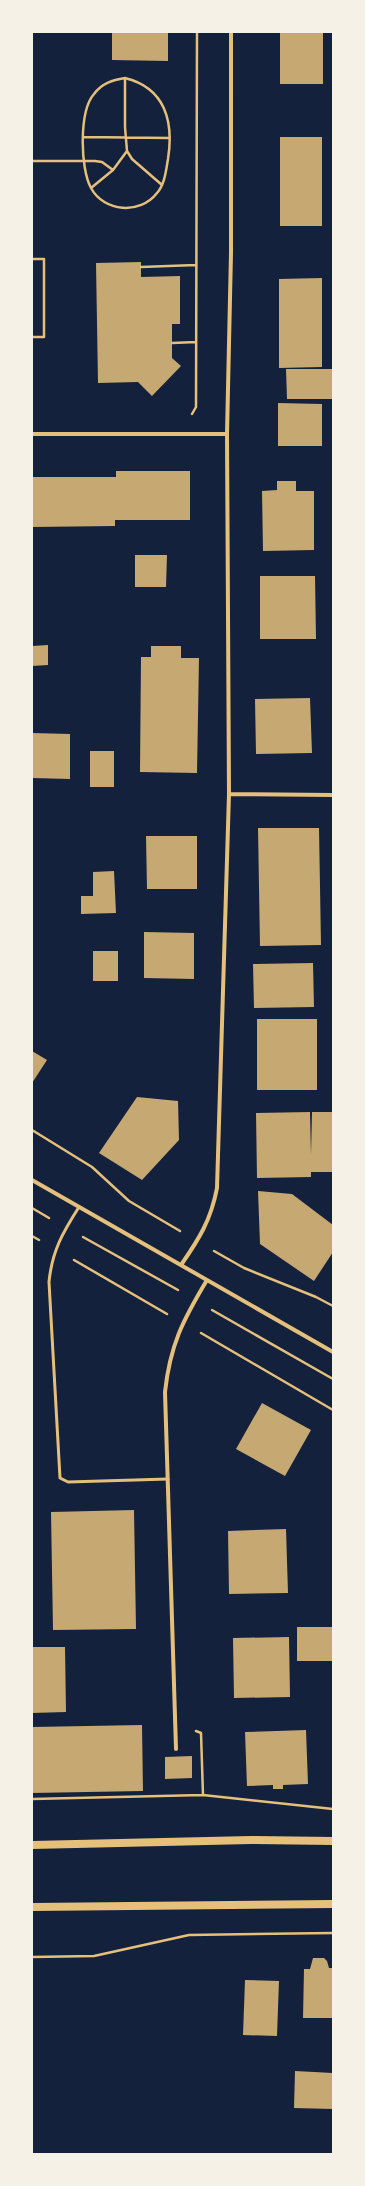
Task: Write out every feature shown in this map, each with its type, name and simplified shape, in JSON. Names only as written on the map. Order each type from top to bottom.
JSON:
[{"type":"main road","points":[[32,1845],[250,1840],[333,1841]]},
{"type":"main road","points":[[32,1907],[333,1904]]},
{"type":"street","points":[[181,1265],[198,1241],[213,1209],[217,1188],[229,794],[227,434],[231,253],[231,32]]},
{"type":"street","points":[[32,434],[227,434]]},
{"type":"street","points":[[229,794],[333,795]]},
{"type":"street","points":[[32,1180],[333,1352]]},
{"type":"street","points":[[176,1749],[165,1392],[174,1344],[182,1323],[207,1280]]},
{"type":"lane","points":[[79,1206],[55,1249],[50,1270],[60,1478],[68,1482],[168,1479]]},
{"type":"path","points":[[192,415],[196,407],[197,32]]},
{"type":"path","points":[[125,78],[127,151],[132,159],[162,185]]},
{"type":"path","points":[[125,78],[140,81],[152,90],[162,102],[168,119],[169,138],[168,155],[162,185],[157,193],[148,202],[136,207],[124,208],[110,206],[99,199],[91,188],[86,175],[84,160],[84,123],[93,94],[102,85],[114,80],[125,78]]},
{"type":"path","points":[[84,137],[169,138]]},
{"type":"path","points":[[91,188],[113,170],[127,151]]},
{"type":"path","points":[[32,161],[84,160],[102,162],[113,170]]},
{"type":"path","points":[[32,259],[44,259],[44,337],[32,337]]},
{"type":"path","points":[[141,267],[196,265]]},
{"type":"path","points":[[172,342],[196,342]]},
{"type":"path","points":[[32,1130],[92,1167],[129,1201],[244,1268],[316,1297],[333,1306]]},
{"type":"path","points":[[32,1798],[203,1795],[333,1809]]},
{"type":"path","points":[[32,1957],[94,1956],[189,1935],[333,1934]]},
{"type":"building","points":[[112,32],[168,32],[168,61],[112,60]]},
{"type":"building","points":[[280,32],[323,32],[323,84],[280,84]]},
{"type":"building","points":[[280,137],[322,137],[322,226],[280,226]]},
{"type":"building","points":[[141,262],[141,277],[180,276],[180,324],[172,324],[172,358],[181,366],[152,396],[138,382],[98,383],[96,263]]},
{"type":"building","points":[[322,278],[322,367],[279,368],[279,279]]},
{"type":"building","points":[[286,369],[333,369],[333,399],[287,399]]},
{"type":"building","points":[[278,403],[322,404],[322,446],[278,446]]},
{"type":"building","points":[[116,471],[190,471],[190,520],[115,520],[115,526],[32,527],[32,477],[116,477]]},
{"type":"building","points":[[277,481],[296,481],[296,491],[314,491],[314,550],[263,551],[262,491],[277,490]]},
{"type":"building","points":[[135,555],[167,555],[166,587],[135,587]]},
{"type":"building","points":[[260,576],[315,576],[316,639],[260,639]]},
{"type":"building","points":[[48,645],[48,665],[32,666],[32,646]]},
{"type":"building","points":[[151,646],[181,646],[181,658],[199,658],[197,773],[140,772],[141,657],[151,657]]},
{"type":"building","points":[[310,698],[312,753],[256,754],[255,699]]},
{"type":"building","points":[[32,733],[70,734],[70,779],[32,778]]},
{"type":"building","points":[[90,751],[114,751],[114,787],[90,787]]},
{"type":"building","points":[[258,828],[319,828],[321,945],[260,946]]},
{"type":"building","points":[[146,836],[197,836],[197,889],[147,889]]},
{"type":"building","points":[[114,871],[116,913],[81,914],[81,896],[93,896],[93,872]]},
{"type":"building","points":[[144,932],[194,933],[194,979],[144,978]]},
{"type":"building","points":[[93,951],[118,951],[118,981],[93,981]]},
{"type":"building","points":[[313,963],[314,1007],[254,1008],[253,964]]},
{"type":"building","points":[[257,1019],[317,1019],[317,1090],[257,1090]]},
{"type":"building","points":[[32,1051],[47,1060],[32,1083]]},
{"type":"building","points":[[137,1097],[178,1101],[179,1140],[142,1180],[99,1153]]},
{"type":"building","points":[[310,1112],[311,1155],[312,1112],[333,1112],[333,1172],[311,1172],[311,1177],[257,1178],[256,1113]]},
{"type":"building","points":[[258,1191],[292,1194],[333,1225],[333,1252],[314,1281],[260,1244]]},
{"type":"building","points":[[262,1403],[311,1430],[285,1476],[236,1449]]},
{"type":"building","points":[[134,1510],[136,1629],[53,1630],[51,1512]]},
{"type":"building","points":[[286,1529],[288,1593],[229,1594],[228,1531]]},
{"type":"building","points":[[297,1627],[333,1627],[333,1661],[297,1661]]},
{"type":"building","points":[[289,1637],[290,1697],[234,1698],[233,1638]]},
{"type":"building","points":[[32,1647],[65,1647],[66,1712],[32,1713]]},
{"type":"building","points":[[142,1725],[143,1791],[32,1793],[32,1727]]},
{"type":"building","points":[[306,1730],[308,1784],[283,1785],[283,1789],[273,1789],[273,1785],[247,1786],[245,1732]]},
{"type":"building","points":[[192,1756],[192,1778],[165,1779],[165,1757]]},
{"type":"building","points":[[313,1958],[324,1958],[327,1961],[329,1968],[333,1968],[333,2018],[303,2018],[304,1969],[310,1969]]},
{"type":"building","points":[[245,1980],[279,1981],[277,2036],[243,2035]]},
{"type":"building","points":[[295,2071],[333,2073],[333,2109],[294,2108]]}]
